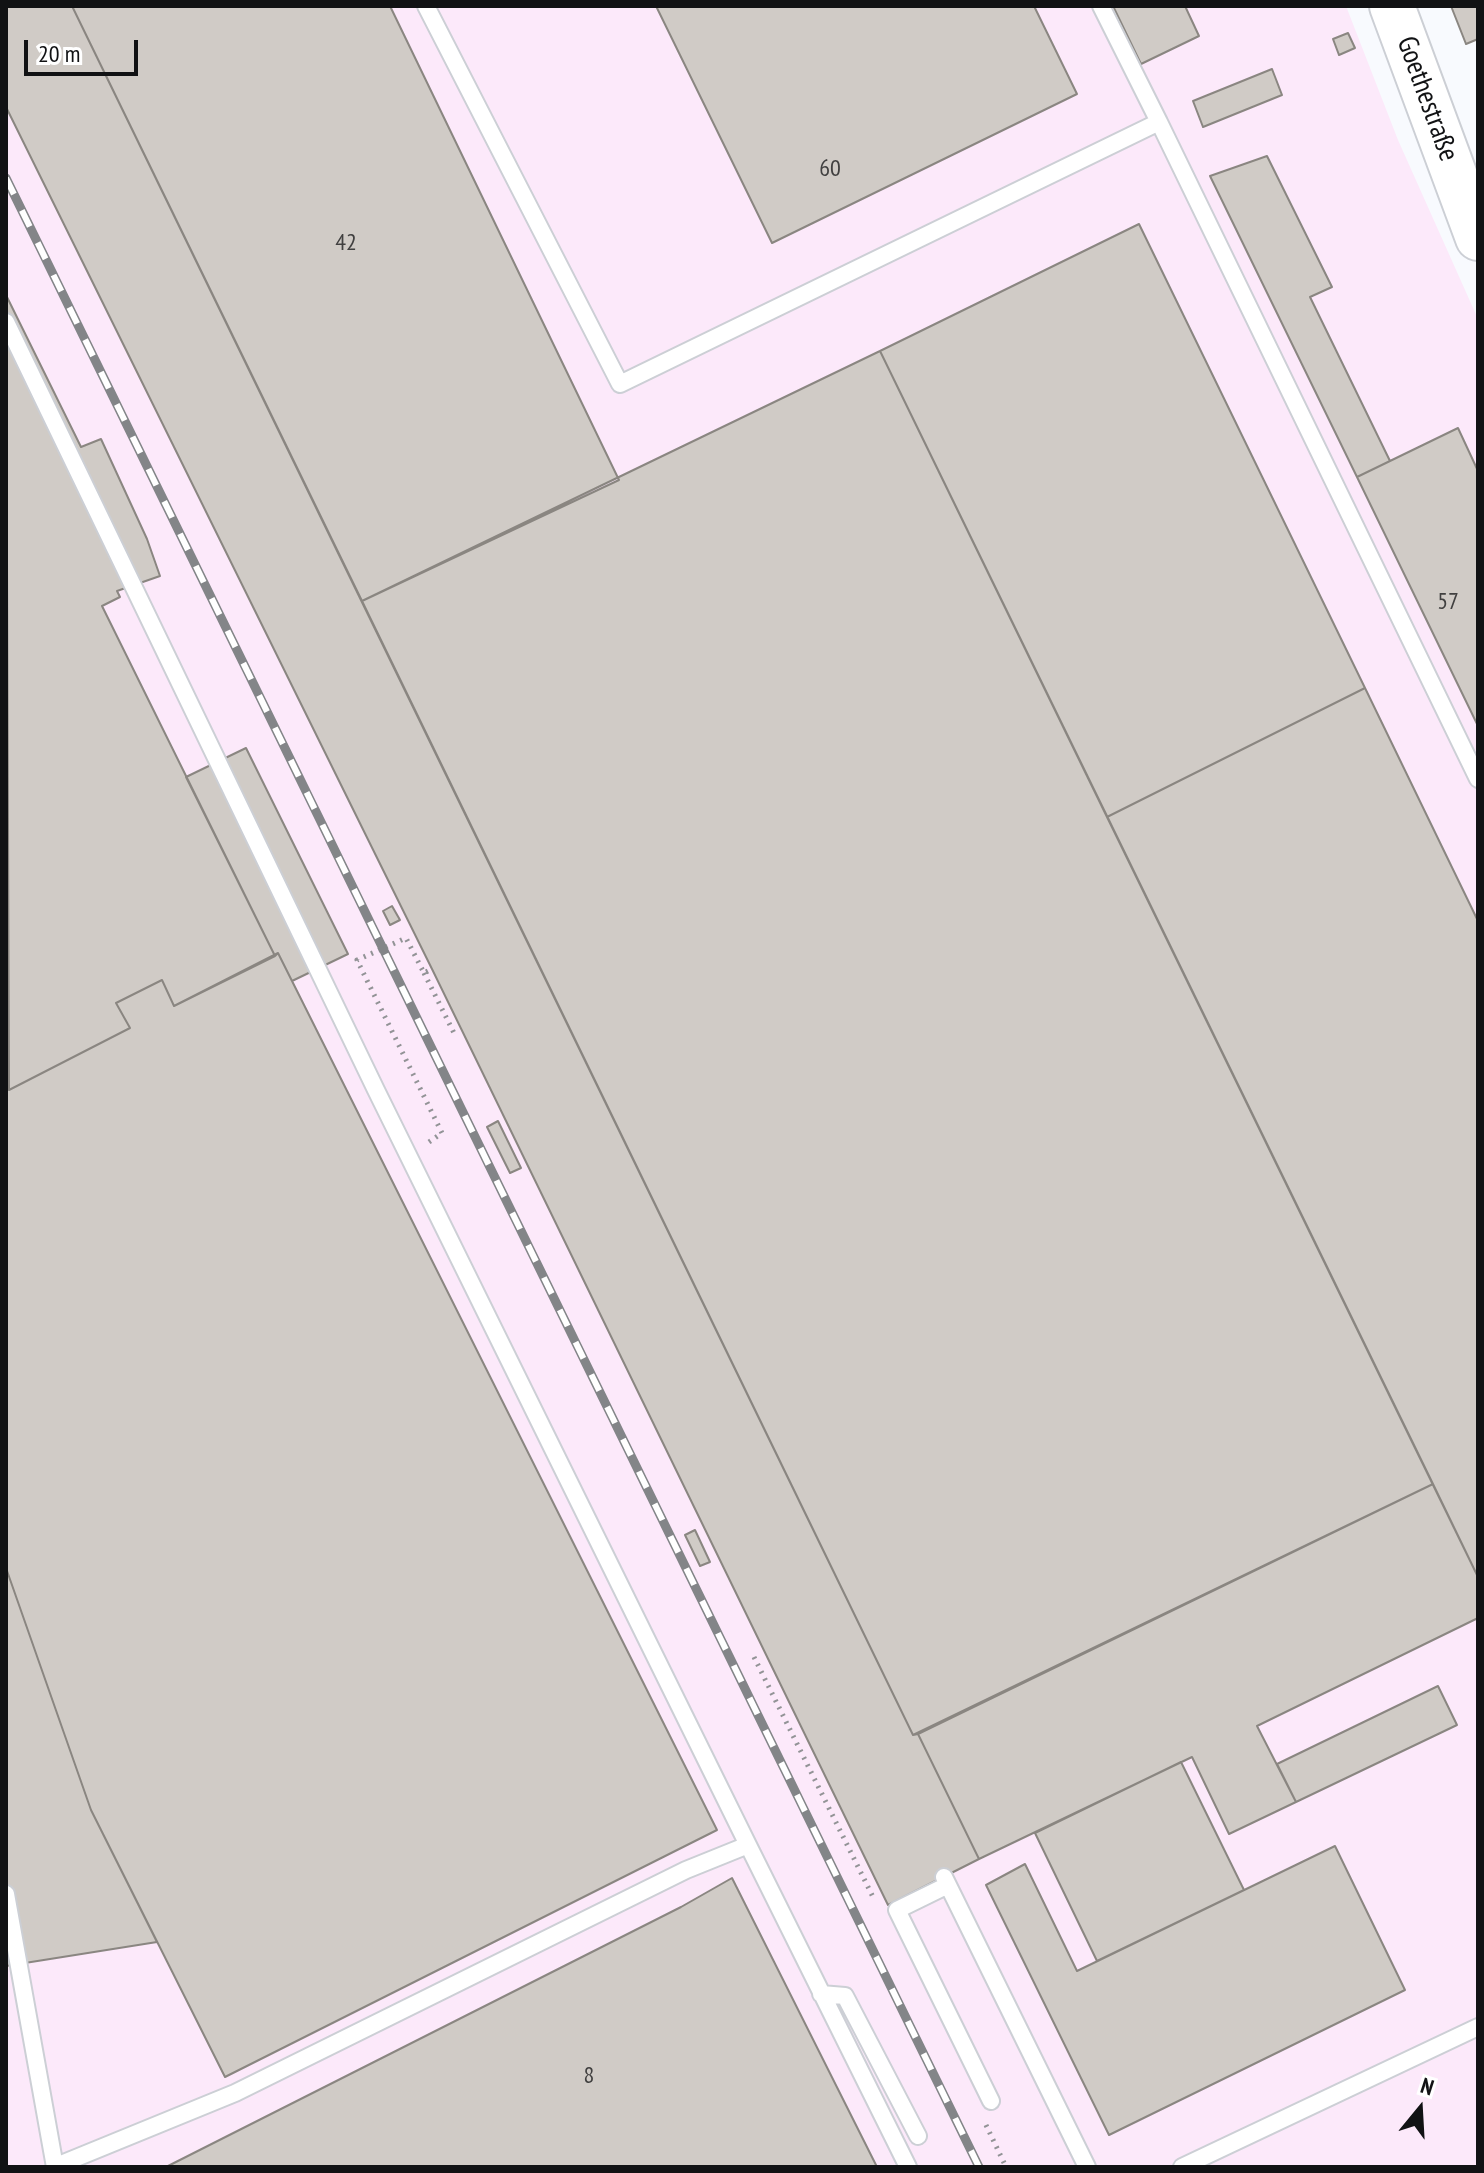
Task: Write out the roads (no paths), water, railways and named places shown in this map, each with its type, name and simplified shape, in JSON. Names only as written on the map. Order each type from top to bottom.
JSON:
[{"type":"street","name":"Goethestraße","points":[[1392,6],[1478,238]]},
{"type":"lane","points":[[426,6],[620,384],[1159,122]]},
{"type":"lane","points":[[1101,6],[1478,779]]},
{"type":"lane","points":[[6,322],[376,1090],[908,2167]]},
{"type":"lane","points":[[6,1894],[54,2167],[235,2093],[686,1870],[748,1845]]},
{"type":"lane","points":[[991,2101],[897,1910],[946,1881],[1087,2167]]},
{"type":"lane","points":[[821,1994],[845,1996],[918,2136]]},
{"type":"lane","points":[[1182,2167],[1478,2027]]},
{"type":"railway","points":[[6,178],[979,2167]]}]
